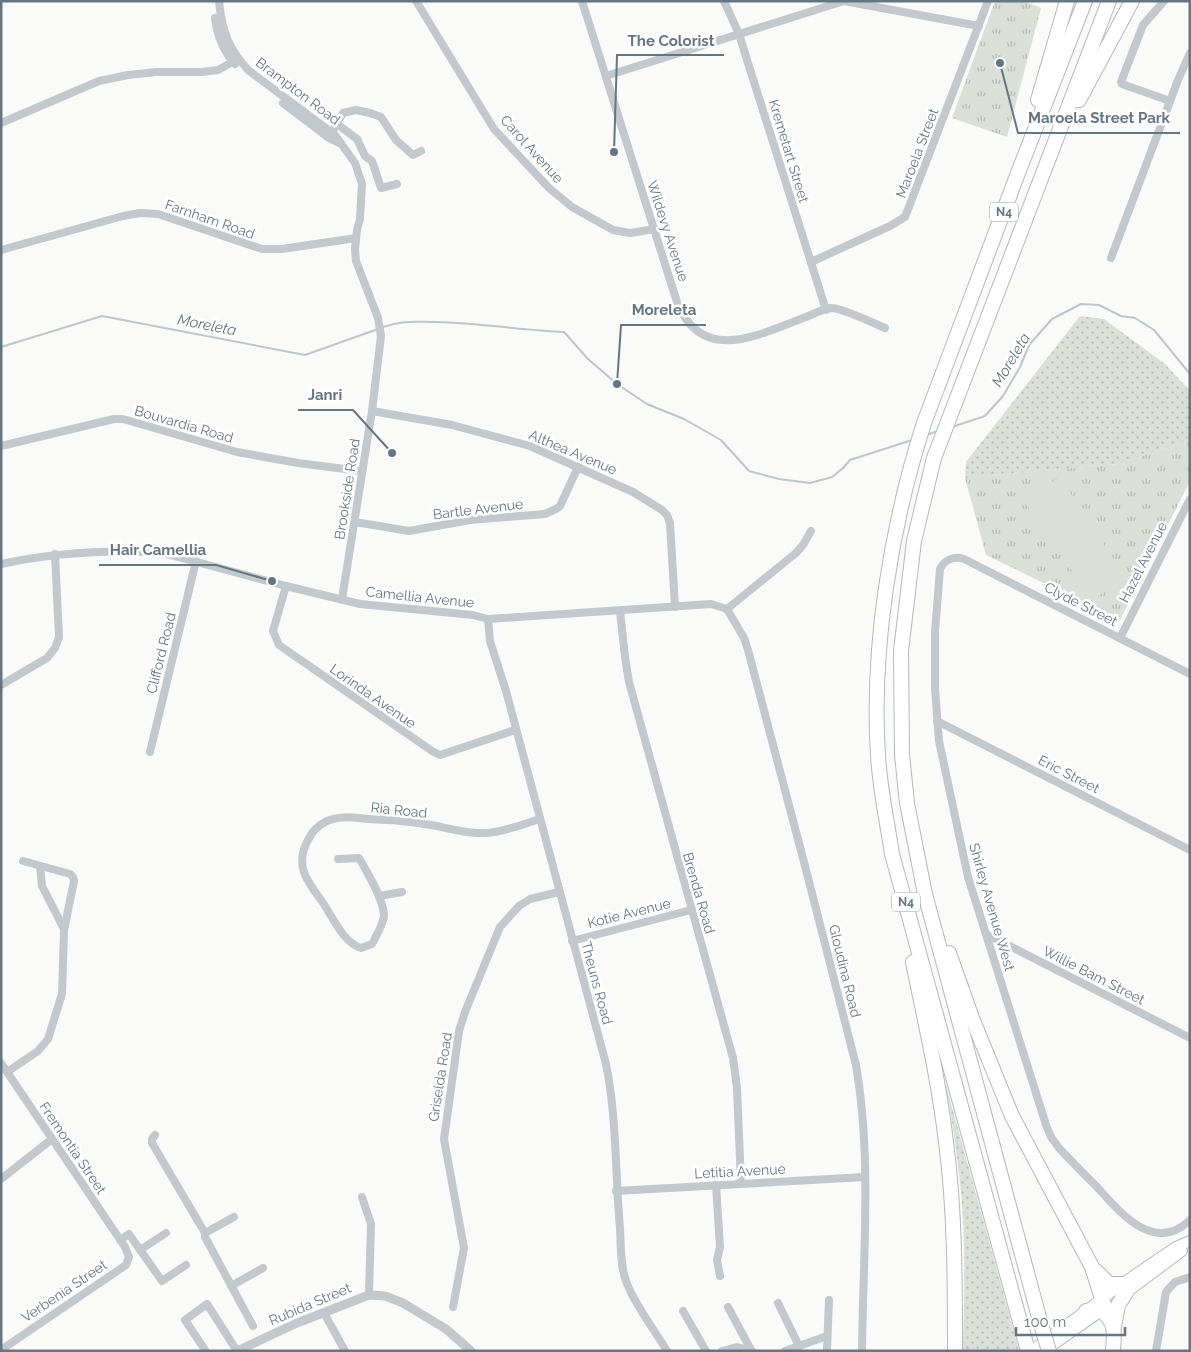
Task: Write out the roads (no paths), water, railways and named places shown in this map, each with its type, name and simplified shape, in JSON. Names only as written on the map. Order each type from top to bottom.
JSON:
[{"type":"highway","points":[[1018,173],[1068,1]]},
{"type":"highway","name":"N4","points":[[1029,1351],[892,854],[883,802],[876,716],[883,611],[892,552],[912,462],[924,424],[1018,173],[1085,1]]},
{"type":"highway","name":"N4","points":[[1049,1351],[925,894],[907,803],[902,755],[901,651],[914,542],[934,458],[1109,1]]},
{"type":"highway","points":[[1053,147],[1132,1]]},
{"type":"highway","points":[[892,854],[902,912],[937,1078],[946,1142],[954,1218],[955,1351]]},
{"type":"highway","points":[[925,894],[1012,1116],[1092,1267],[1103,1306],[1114,1327]]},
{"type":"highway","points":[[1092,1267],[1105,1281],[1125,1288],[1118,1305],[1114,1327],[1113,1351]]},
{"type":"highway","points":[[1086,1312],[1103,1306]]},
{"type":"main road","points":[[1044,1351],[1176,1248],[1190,1243]]},
{"type":"main road","points":[[1029,1351],[1086,1312]]},
{"type":"street","points":[[214,1],[219,36],[225,50],[236,61]]},
{"type":"street","points":[[219,1],[221,22],[236,61]]},
{"type":"street","name":"Carol Avenue","points":[[416,1],[494,129],[549,188],[572,207],[612,230],[630,233],[654,229]]},
{"type":"street","name":"Wildevy Avenue","points":[[582,1],[681,312],[690,325],[701,334],[723,341],[738,340],[826,310],[835,309],[885,328]]},
{"type":"street","name":"Kremetart Street","points":[[724,1],[738,34],[826,310]]},
{"type":"street","name":"Maroela Street","points":[[811,262],[896,224],[905,217],[988,1]]},
{"type":"street","points":[[1164,1],[1143,25],[1121,82],[1122,84],[1170,101]]},
{"type":"street","points":[[606,76],[840,2],[856,2],[979,26]]},
{"type":"street","points":[[1111,258],[1170,101],[1190,54]]},
{"type":"street","name":"Brampton Road","points":[[1,123],[99,81],[156,72],[218,70],[236,61]]},
{"type":"street","name":"Brampton Road","points":[[236,61],[332,132],[345,148],[360,175],[362,199],[356,238]]},
{"type":"street","name":"Brampton Road","points":[[236,61],[245,74],[345,148]]},
{"type":"street","points":[[332,132],[340,116],[346,111],[356,110],[381,118],[396,140],[414,155],[421,151]]},
{"type":"street","points":[[337,124],[357,139],[365,156],[372,161],[381,188],[397,184]]},
{"type":"street","points":[[360,175],[375,172]]},
{"type":"street","name":"Farnham Road","points":[[1,250],[140,213],[158,214],[262,249],[282,249],[356,238]]},
{"type":"street","name":"Brookside Road","points":[[342,599],[372,411],[380,326],[356,262],[356,238]]},
{"type":"street","name":"Althea Avenue","points":[[372,411],[452,425],[530,446],[624,487],[658,507],[667,515],[670,526],[675,607]]},
{"type":"street","name":"Bouvardia Road","points":[[1,446],[114,419],[123,419],[237,452],[298,463],[361,471]]},
{"type":"street","name":"Bartle Avenue","points":[[355,522],[409,531],[470,520],[545,514],[556,510],[560,506],[578,467]]},
{"type":"street","name":"Hazel Avenue","points":[[1120,638],[1190,499]]},
{"type":"street","points":[[728,609],[796,553],[811,531]]},
{"type":"street","name":"Camellia Avenue","points":[[1,564],[55,554],[142,552],[168,554],[360,604],[488,619],[712,604],[728,609]]},
{"type":"street","points":[[1,686],[47,658],[55,648],[58,637],[55,554]]},
{"type":"street","name":"Clyde Street","points":[[960,558],[1190,674]]},
{"type":"street","name":"Shirley Avenue West","points":[[960,558],[947,560],[938,572],[935,632],[939,741],[963,856],[1051,1137],[1065,1154],[1136,1226],[1157,1233],[1170,1231],[1190,1220]]},
{"type":"street","name":"Clifford Road","points":[[150,752],[196,561]]},
{"type":"street","name":"Lorinda Avenue","points":[[286,586],[274,631],[279,645],[432,751],[440,755],[446,754],[515,730]]},
{"type":"street","name":"Gloudina Road","points":[[728,609],[744,638],[748,650],[856,1065],[865,1151],[862,1351]]},
{"type":"street","name":"Brenda Road","points":[[620,611],[630,682],[733,1058],[737,1088],[741,1183]]},
{"type":"street","name":"Theuns Road","points":[[488,619],[490,641],[606,1064],[610,1085],[616,1191],[625,1280],[667,1351]]},
{"type":"street","name":"Eric Street","points":[[937,721],[1190,850]]},
{"type":"street","name":"Ria Road","points":[[378,896],[383,912],[382,922],[372,944],[360,948],[354,945],[342,932],[308,884],[301,859],[304,847],[318,827],[328,820],[345,817],[418,823],[460,832],[479,833],[495,832],[540,819]]},
{"type":"street","points":[[338,859],[359,858],[378,896],[402,892]]},
{"type":"street","points":[[7,1072],[38,1051],[48,1039],[62,990],[64,930],[74,881],[73,876],[70,874],[23,861]]},
{"type":"street","points":[[40,867],[42,886],[64,930]]},
{"type":"street","name":"Griselda Road","points":[[452,1306],[464,1248],[444,1140],[459,1031],[500,927],[518,906],[530,899],[559,892]]},
{"type":"street","name":"Kotie Avenue","points":[[572,941],[691,910]]},
{"type":"street","name":"Willie Bam Street","points":[[986,934],[1190,1038]]},
{"type":"street","name":"Fremontia Street","points":[[1,1064],[123,1243]]},
{"type":"street","points":[[155,1135],[152,1143],[205,1233],[206,1240],[253,1326]]},
{"type":"street","points":[[1,1178],[52,1139]]},
{"type":"street","name":"Letitia Avenue","points":[[616,1191],[865,1177]]},
{"type":"street","points":[[716,1185],[720,1247],[717,1260],[720,1276]]},
{"type":"street","points":[[362,1197],[371,1224],[369,1295]]},
{"type":"street","points":[[205,1233],[234,1217]]},
{"type":"street","points":[[140,1250],[166,1233]]},
{"type":"street","points":[[123,1243],[129,1234],[162,1281],[186,1265]]},
{"type":"street","name":"Verbenia Street","points":[[1,1350],[126,1265],[128,1257],[123,1243]]},
{"type":"street","points":[[232,1286],[263,1268]]},
{"type":"street","points":[[1156,1351],[1166,1294],[1173,1283],[1190,1277]]},
{"type":"street","name":"Rubida Street","points":[[237,1351],[297,1323],[369,1295],[385,1296],[403,1303],[446,1328],[471,1351]]},
{"type":"street","points":[[827,1349],[829,1300]]},
{"type":"street","points":[[778,1303],[799,1346]]},
{"type":"street","points":[[206,1350],[184,1320],[207,1304],[237,1351]]},
{"type":"street","points":[[728,1307],[751,1350]]},
{"type":"street","points":[[683,1311],[706,1351]]},
{"type":"street","points":[[324,1313],[345,1351]]},
{"type":"street","points":[[785,1351],[828,1336]]},
{"type":"street","name":"Rubida Street","points":[[252,1351],[263,1340]]},
{"type":"street","points":[[722,1351],[737,1346],[751,1350]]},
{"type":"waterway","name":"Moreleta","points":[[952,427],[985,416],[1003,396],[1020,367],[1029,345],[1052,319],[1081,304],[1099,305],[1121,316],[1135,318],[1154,330],[1190,374]]},
{"type":"waterway","name":"Moreleta","points":[[1,347],[102,316],[305,355],[378,329]]},
{"type":"waterway","name":"Moreleta","points":[[383,327],[403,322],[436,322],[564,332],[588,359],[617,384],[647,404],[684,419],[721,440],[749,471],[779,479],[810,483],[832,477],[850,460],[912,440]]},
{"type":"waterway","name":"Moreleta","points":[[926,435],[938,431]]},
{"type":"place","name":"Maroela Street Park","points":[[1000,63]]},
{"type":"place","name":"The Colorist","points":[[614,152]]},
{"type":"place","name":"Moreleta","points":[[617,384]]},
{"type":"place","name":"Janri","points":[[392,453]]},
{"type":"place","name":"Hair Camellia","points":[[272,581]]}]
